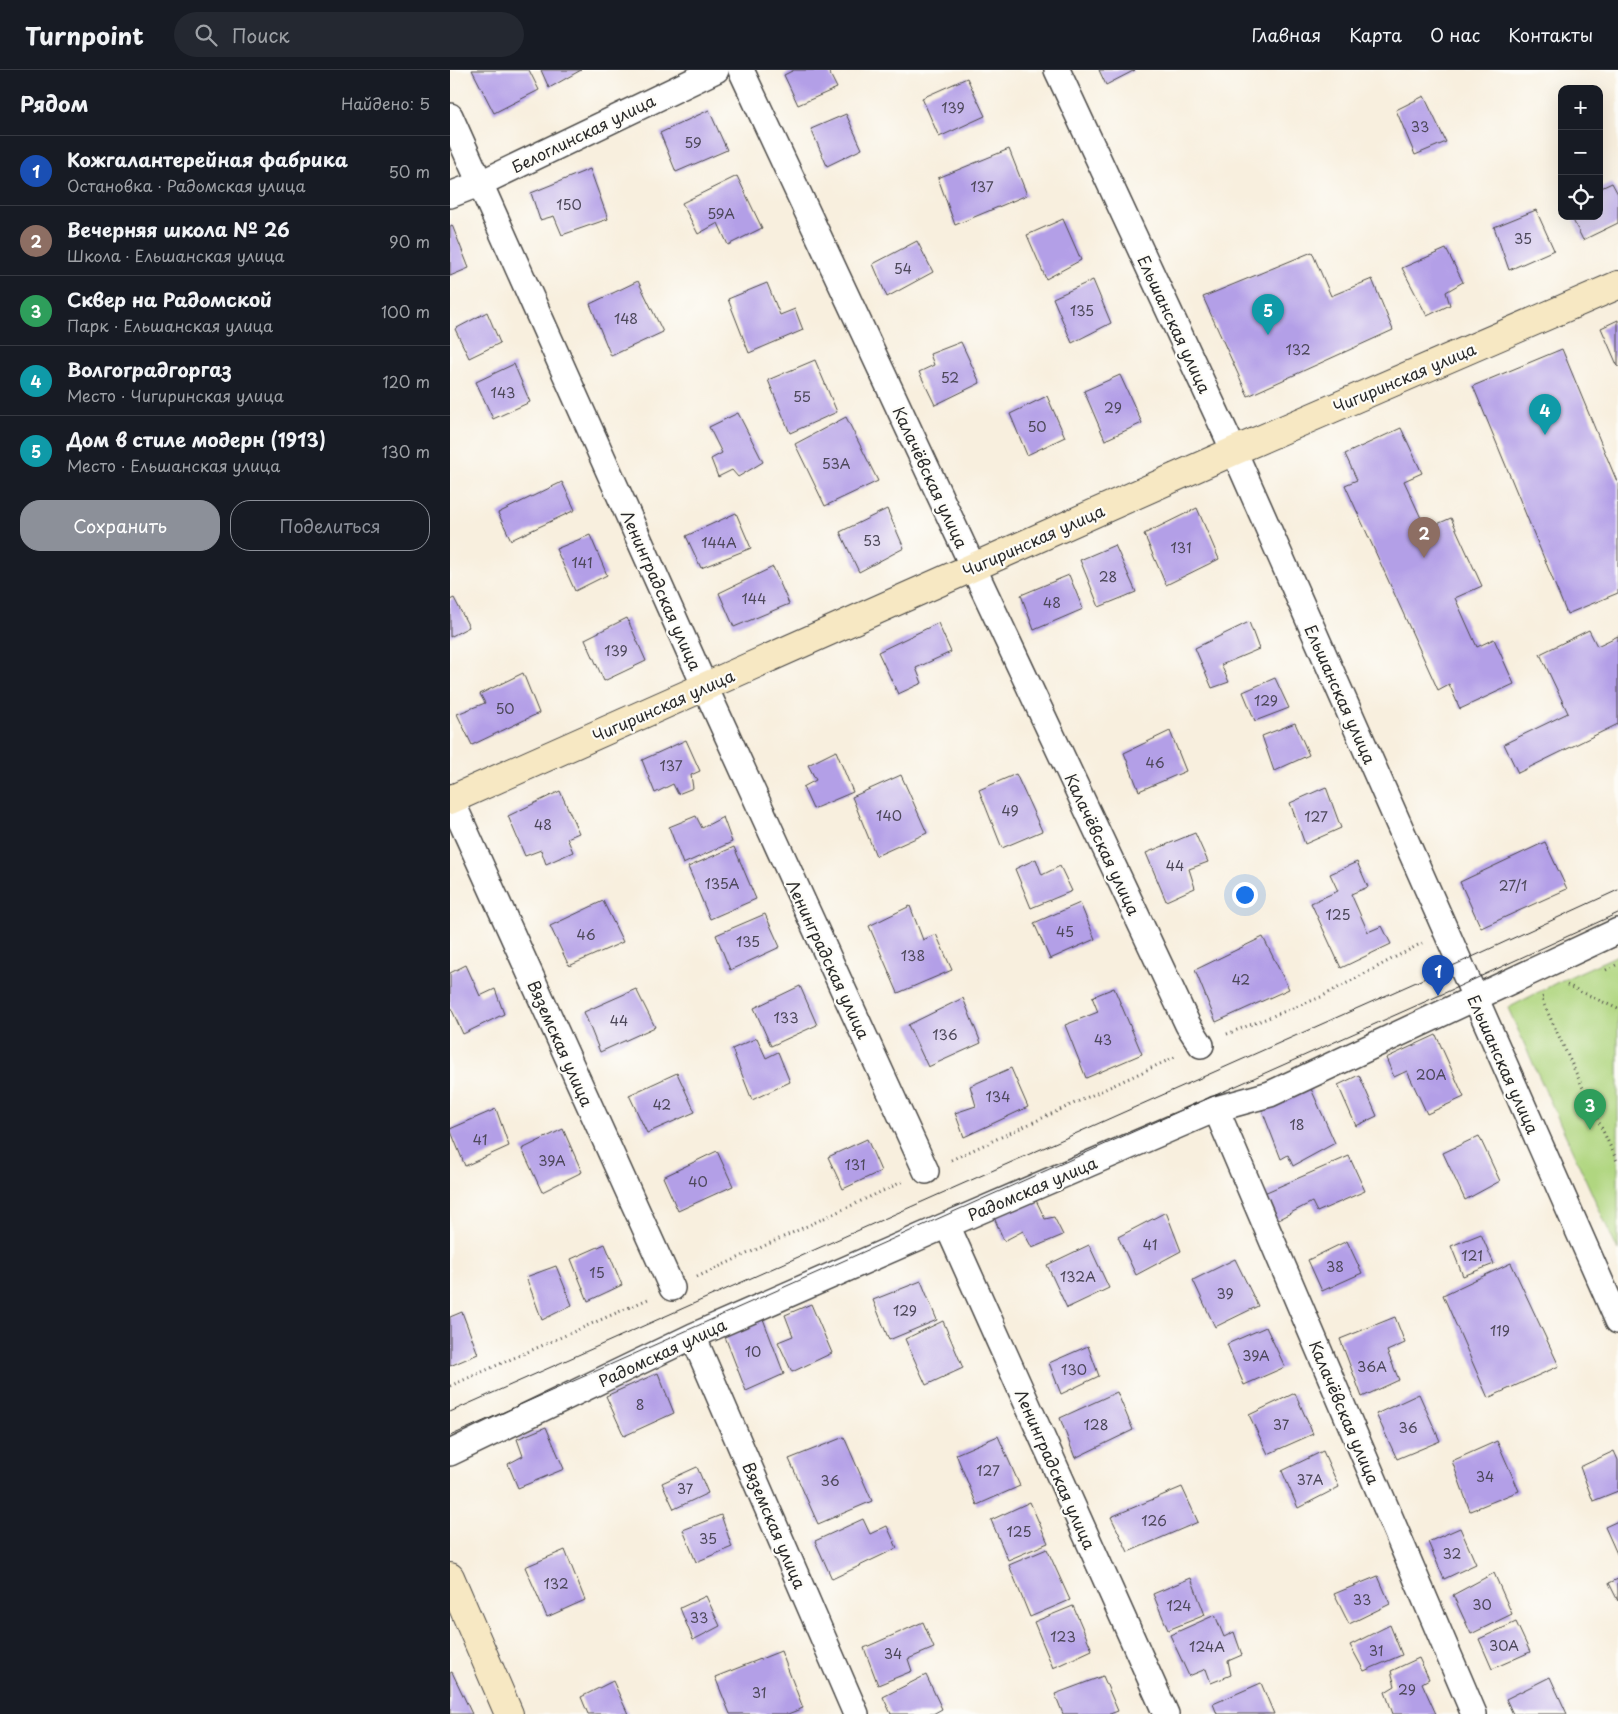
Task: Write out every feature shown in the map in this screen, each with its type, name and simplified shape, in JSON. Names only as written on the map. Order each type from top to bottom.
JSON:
[{"type":"street","name":"Белоглинская улица","points":[[450,195],[481,183],[716,70]]},
{"type":"street","name":"Калачёвская улица","points":[[742,70],[972,567],[1188,1026],[1201,1045]]},
{"type":"street","name":"Ельшанская улица","points":[[1057,70],[1234,451],[1618,1321]]},
{"type":"street","name":"Ленинградская улица","points":[[450,116],[705,687],[926,1171]]},
{"type":"street","name":"Чигиринская улица","points":[[450,799],[1234,451],[1618,285]]},
{"type":"street","name":"Вяземская улица","points":[[450,799],[672,1288]]},
{"type":"street","name":"Радомская улица","points":[[450,1453],[694,1336],[946,1224],[1216,1109],[1270,1094],[1618,932]]},
{"type":"street","name":"Калачёвская улица","points":[[1216,1109],[1474,1714]]},
{"type":"street","name":"Ленинградская улица","points":[[946,1224],[1166,1714]]},
{"type":"street","name":"Вяземская улица","points":[[694,1336],[856,1714]]},
{"type":"street","points":[[450,1577],[509,1714]]},
{"type":"path","points":[[1559,990],[1568,986],[1618,1009]]},
{"type":"path","points":[[1550,994],[1541,998],[1618,1164]]},
{"type":"green space","points":[[1618,955],[1618,1251],[1508,1008],[1558,982]]},
{"type":"building","points":[[472,70],[529,70],[539,90],[494,113]]},
{"type":"building","points":[[541,70],[581,70],[549,88]]},
{"type":"building","points":[[794,70],[828,70],[837,88],[798,105],[784,75]]},
{"type":"building","points":[[1099,70],[1135,70],[1106,85]]},
{"type":"building","points":[[967,78],[985,116],[939,137],[922,98]]},
{"type":"building","points":[[1424,96],[1446,142],[1415,155],[1396,110]]},
{"type":"building","points":[[709,110],[727,150],[676,172],[660,133]]},
{"type":"building","points":[[846,114],[862,149],[827,166],[811,129]]},
{"type":"building","points":[[1009,149],[1027,195],[955,225],[938,178]]},
{"type":"building","points":[[590,169],[608,219],[562,235],[554,216],[540,220],[531,193]]},
{"type":"building","points":[[737,176],[762,228],[728,245],[718,223],[698,234],[682,203]]},
{"type":"building","points":[[1612,183],[1618,194],[1618,223],[1583,240],[1573,220],[1603,220],[1603,187]]},
{"type":"building","points":[[1536,210],[1554,250],[1509,270],[1494,227]]},
{"type":"building","points":[[1063,219],[1081,260],[1046,279],[1027,235]]},
{"type":"building","points":[[452,225],[469,268],[450,276],[450,226]]},
{"type":"building","points":[[917,241],[933,272],[887,297],[873,264]]},
{"type":"building","points":[[1446,249],[1463,282],[1446,292],[1450,305],[1427,316],[1402,268]]},
{"type":"building","points":[[1312,252],[1331,296],[1372,279],[1393,330],[1248,396],[1203,297]]},
{"type":"building","points":[[1093,280],[1111,323],[1072,343],[1053,298]]},
{"type":"building","points":[[638,281],[663,332],[611,356],[590,304]]},
{"type":"building","points":[[767,283],[780,315],[795,309],[803,330],[749,353],[728,299]]},
{"type":"building","points":[[487,312],[500,343],[469,358],[455,329]]},
{"type":"building","points":[[1618,320],[1618,367],[1601,328]]},
{"type":"building","points":[[961,342],[980,383],[935,405],[919,372],[934,365],[930,354]]},
{"type":"building","points":[[1562,349],[1618,484],[1618,593],[1567,614],[1473,386]]},
{"type":"building","points":[[815,360],[837,412],[790,433],[768,380]]},
{"type":"building","points":[[514,364],[530,402],[493,419],[476,382]]},
{"type":"building","points":[[1120,375],[1142,423],[1105,440],[1084,391]]},
{"type":"building","points":[[1047,396],[1065,437],[1027,455],[1010,414]]},
{"type":"building","points":[[738,413],[763,462],[738,477],[732,470],[718,477],[711,459],[722,453],[709,427]]},
{"type":"building","points":[[846,417],[878,481],[825,506],[795,444]]},
{"type":"building","points":[[1401,428],[1422,473],[1404,481],[1426,529],[1451,518],[1482,586],[1455,598],[1477,647],[1494,639],[1514,684],[1460,709],[1449,684],[1438,690],[1345,485],[1357,480],[1345,454]]},
{"type":"building","points":[[562,482],[575,510],[511,540],[498,513]]},
{"type":"building","points":[[1197,508],[1219,559],[1166,585],[1144,534]]},
{"type":"building","points":[[887,509],[904,548],[859,572],[840,532]]},
{"type":"building","points":[[736,513],[751,548],[701,568],[686,536]]},
{"type":"building","points":[[590,535],[607,575],[575,591],[556,549]]},
{"type":"building","points":[[1115,545],[1136,592],[1099,607],[1080,560]]},
{"type":"building","points":[[773,567],[789,604],[734,627],[719,593]]},
{"type":"building","points":[[1069,575],[1083,609],[1034,630],[1021,595]]},
{"type":"building","points":[[454,598],[469,627],[450,637],[450,600]]},
{"type":"building","points":[[627,618],[646,661],[604,681],[585,639]]},
{"type":"building","points":[[1249,622],[1259,649],[1221,665],[1229,682],[1212,688],[1195,648]]},
{"type":"building","points":[[938,623],[951,652],[916,668],[922,683],[898,694],[878,652]]},
{"type":"building","points":[[1589,630],[1597,646],[1618,636],[1618,724],[1518,773],[1504,744],[1568,713],[1540,654]]},
{"type":"building","points":[[523,673],[539,713],[472,745],[457,714],[485,703],[480,694]]},
{"type":"building","points":[[1275,678],[1289,708],[1255,721],[1243,692]]},
{"type":"building","points":[[1295,723],[1309,755],[1274,771],[1262,736]]},
{"type":"building","points":[[1170,731],[1186,771],[1139,791],[1124,753]]},
{"type":"building","points":[[686,740],[700,771],[691,775],[693,788],[678,794],[673,784],[655,793],[642,760]]},
{"type":"building","points":[[836,751],[853,792],[813,809],[803,787],[816,780],[808,765]]},
{"type":"building","points":[[1016,774],[1042,831],[1002,848],[979,790]]},
{"type":"building","points":[[901,775],[927,833],[876,856],[852,797]]},
{"type":"building","points":[[1326,787],[1341,828],[1305,844],[1290,803]]},
{"type":"building","points":[[560,791],[579,833],[567,838],[573,852],[546,864],[541,850],[525,856],[508,816]]},
{"type":"building","points":[[696,816],[702,828],[723,817],[732,842],[683,864],[669,827]]},
{"type":"building","points":[[1195,833],[1208,862],[1189,869],[1195,888],[1166,901],[1146,853]]},
{"type":"building","points":[[1545,842],[1567,889],[1481,928],[1460,882]]},
{"type":"building","points":[[734,847],[756,899],[710,919],[688,867]]},
{"type":"building","points":[[1036,859],[1042,875],[1060,866],[1072,891],[1031,908],[1015,869]]},
{"type":"building","points":[[1357,862],[1368,887],[1351,894],[1368,932],[1382,926],[1391,944],[1341,968],[1311,903],[1338,891],[1330,874]]},
{"type":"building","points":[[603,901],[623,942],[569,966],[550,926]]},
{"type":"building","points":[[1080,903],[1095,939],[1050,959],[1034,923]]},
{"type":"building","points":[[910,906],[923,940],[936,934],[952,970],[898,993],[869,926]]},
{"type":"building","points":[[765,914],[780,947],[730,970],[716,935]]},
{"type":"building","points":[[1263,937],[1289,989],[1216,1022],[1195,970]]},
{"type":"building","points":[[466,965],[480,996],[495,989],[504,1014],[463,1034],[450,1006],[450,973]]},
{"type":"building","points":[[800,986],[817,1025],[771,1046],[754,1008]]},
{"type":"building","points":[[1114,988],[1142,1054],[1086,1078],[1065,1025],[1098,1012],[1092,997]]},
{"type":"building","points":[[636,989],[655,1027],[600,1052],[584,1012]]},
{"type":"building","points":[[963,998],[981,1043],[928,1067],[908,1025]]},
{"type":"building","points":[[1436,1035],[1464,1097],[1427,1114],[1407,1071],[1394,1077],[1386,1058]]},
{"type":"building","points":[[757,1038],[766,1058],[778,1052],[790,1082],[752,1100],[732,1049]]},
{"type":"building","points":[[1011,1068],[1028,1107],[964,1137],[955,1113],[976,1106],[970,1086]]},
{"type":"building","points":[[677,1073],[695,1112],[647,1133],[629,1095]]},
{"type":"building","points":[[1359,1075],[1377,1116],[1356,1126],[1338,1085]]},
{"type":"building","points":[[1308,1082],[1335,1143],[1293,1166],[1288,1155],[1281,1159],[1260,1105]]},
{"type":"building","points":[[496,1109],[509,1146],[465,1166],[450,1129]]},
{"type":"building","points":[[563,1129],[582,1172],[542,1192],[522,1149]]},
{"type":"building","points":[[1479,1136],[1500,1181],[1465,1200],[1443,1153]]},
{"type":"building","points":[[867,1139],[881,1171],[843,1189],[828,1157]]},
{"type":"building","points":[[717,1151],[733,1186],[678,1211],[663,1177]]},
{"type":"building","points":[[1349,1156],[1365,1191],[1317,1212],[1312,1202],[1275,1221],[1262,1194]]},
{"type":"building","points":[[1035,1198],[1045,1219],[1054,1217],[1063,1235],[1032,1248],[1023,1231],[1004,1241],[993,1215]]},
{"type":"building","points":[[1166,1212],[1181,1251],[1136,1275],[1118,1237]]},
{"type":"building","points":[[1481,1234],[1494,1264],[1463,1276],[1451,1246]]},
{"type":"building","points":[[1347,1241],[1362,1273],[1322,1291],[1308,1260]]},
{"type":"building","points":[[605,1244],[622,1285],[588,1301],[571,1259]]},
{"type":"building","points":[[1089,1245],[1109,1288],[1067,1308],[1047,1265]]},
{"type":"building","points":[[1235,1259],[1258,1306],[1215,1327],[1193,1280]]},
{"type":"building","points":[[1511,1263],[1559,1366],[1488,1398],[1443,1295]]},
{"type":"building","points":[[556,1266],[572,1305],[542,1320],[526,1277]]},
{"type":"building","points":[[921,1281],[937,1320],[889,1340],[873,1300]]},
{"type":"building","points":[[811,1304],[832,1353],[792,1372],[778,1342],[793,1336],[785,1315]]},
{"type":"building","points":[[760,1311],[784,1374],[746,1391],[722,1329]]},
{"type":"building","points":[[462,1312],[478,1354],[450,1366],[450,1317]]},
{"type":"building","points":[[1395,1317],[1405,1343],[1387,1351],[1399,1380],[1362,1397],[1340,1339]]},
{"type":"building","points":[[943,1321],[963,1368],[926,1385],[905,1339]]},
{"type":"building","points":[[1266,1327],[1285,1367],[1244,1385],[1227,1344]]},
{"type":"building","points":[[1088,1346],[1099,1376],[1061,1394],[1049,1363]]},
{"type":"building","points":[[658,1373],[674,1413],[624,1436],[606,1396]]},
{"type":"building","points":[[1117,1392],[1133,1430],[1075,1458],[1060,1418]]},
{"type":"building","points":[[1295,1393],[1313,1434],[1268,1454],[1249,1415]]},
{"type":"building","points":[[1419,1394],[1440,1441],[1397,1459],[1376,1414]]},
{"type":"building","points":[[546,1427],[564,1469],[518,1488],[508,1464],[523,1456],[517,1439]]},
{"type":"building","points":[[998,1436],[1020,1486],[977,1505],[956,1454]]},
{"type":"building","points":[[844,1437],[872,1501],[818,1524],[789,1459]]},
{"type":"building","points":[[1497,1441],[1519,1491],[1470,1511],[1452,1461]]},
{"type":"building","points":[[1323,1451],[1339,1487],[1298,1508],[1282,1471]]},
{"type":"building","points":[[1614,1451],[1618,1460],[1618,1491],[1593,1501],[1580,1467]]},
{"type":"building","points":[[697,1467],[708,1493],[674,1509],[662,1483]]},
{"type":"building","points":[[1182,1487],[1198,1522],[1128,1552],[1111,1517]]},
{"type":"building","points":[[1030,1502],[1048,1543],[1008,1560],[991,1520]]},
{"type":"building","points":[[721,1515],[732,1547],[696,1562],[683,1530]]},
{"type":"building","points":[[863,1519],[870,1534],[887,1526],[897,1548],[832,1579],[815,1541]]},
{"type":"building","points":[[1618,1521],[1618,1556],[1605,1527]]},
{"type":"building","points":[[1460,1528],[1476,1564],[1444,1579],[1428,1542]]},
{"type":"building","points":[[1047,1549],[1070,1600],[1030,1617],[1009,1565]]},
{"type":"building","points":[[565,1550],[585,1600],[547,1617],[525,1567]]},
{"type":"building","points":[[1494,1573],[1512,1614],[1471,1634],[1453,1595]]},
{"type":"building","points":[[1378,1576],[1390,1604],[1349,1624],[1334,1594]]},
{"type":"building","points":[[1191,1578],[1205,1615],[1168,1630],[1153,1594]]},
{"type":"building","points":[[1618,1579],[1618,1601],[1609,1583]]},
{"type":"building","points":[[706,1596],[720,1626],[693,1640],[680,1608]]},
{"type":"building","points":[[1073,1606],[1092,1650],[1053,1668],[1034,1622]]},
{"type":"building","points":[[1215,1615],[1224,1637],[1234,1632],[1242,1655],[1228,1661],[1231,1675],[1211,1683],[1206,1669],[1189,1676],[1170,1635]]},
{"type":"building","points":[[923,1622],[934,1648],[908,1659],[912,1671],[878,1685],[864,1648]]},
{"type":"building","points":[[1516,1622],[1530,1652],[1492,1669],[1479,1639]]},
{"type":"building","points":[[1390,1625],[1402,1655],[1364,1671],[1350,1645]]},
{"type":"building","points":[[781,1651],[803,1708],[788,1714],[730,1714],[715,1677]]},
{"type":"building","points":[[1419,1658],[1429,1679],[1422,1683],[1436,1714],[1393,1714],[1385,1692],[1395,1686],[1391,1671]]},
{"type":"building","points":[[452,1672],[472,1714],[450,1714],[450,1673]]},
{"type":"building","points":[[926,1675],[942,1709],[933,1714],[891,1714],[883,1697]]},
{"type":"building","points":[[1103,1676],[1118,1711],[1110,1714],[1063,1714],[1055,1694]]},
{"type":"building","points":[[1550,1677],[1567,1714],[1513,1714],[1506,1699]]},
{"type":"building","points":[[613,1681],[628,1714],[588,1714],[581,1697]]},
{"type":"building","points":[[1261,1683],[1274,1714],[1217,1714],[1213,1704]]},
{"type":"tram line","points":[[450,1412],[1459,963],[1618,890]]},
{"type":"tram line","points":[[450,1436],[1438,996],[1618,913]]},
{"type":"place","name":"Дом в стиле модерн (1913)","points":[[1268,335]]},
{"type":"place","name":"Волгоградгоргаз","points":[[1545,435]]},
{"type":"place","name":"Вечерняя школа № 26","points":[[1424,558]]},
{"type":"place","name":"Кожгалантерейная фабрика","points":[[1438,996]]},
{"type":"place","name":"Сквер на Радомской","points":[[1590,1130]]}]
